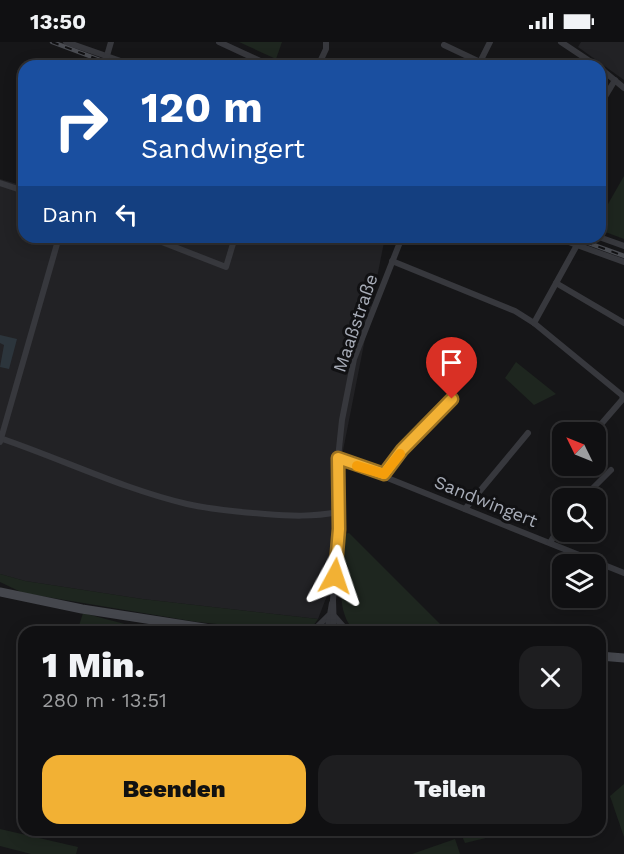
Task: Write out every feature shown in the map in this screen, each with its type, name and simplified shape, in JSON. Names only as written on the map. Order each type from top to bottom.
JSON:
[{"type":"main road","points":[[0,592],[92,611],[191,626]]},
{"type":"main road","points":[[606,656],[624,658]]},
{"type":"street","points":[[66,42],[118,60]]},
{"type":"street","points":[[106,60],[111,42]]},
{"type":"street","points":[[219,42],[258,60]]},
{"type":"street","points":[[321,60],[326,49],[326,42]]},
{"type":"street","points":[[481,60],[490,42]]},
{"type":"street","points":[[561,42],[574,45],[590,60]]},
{"type":"street","points":[[444,45],[472,60]]},
{"type":"street","points":[[606,73],[624,88]]},
{"type":"street","points":[[606,95],[615,80]]},
{"type":"street","points":[[0,183],[18,189]]},
{"type":"street","points":[[606,240],[624,246]]},
{"type":"street","points":[[57,243],[0,440],[189,504],[237,513],[274,515],[307,516],[338,512]]},
{"type":"street","points":[[164,243],[226,267],[233,243]]},
{"type":"street","name":"Maaßstraße","points":[[333,626],[338,458],[354,359],[400,243]]},
{"type":"street","points":[[572,243],[624,262]]},
{"type":"street","points":[[534,323],[577,245]]},
{"type":"street","points":[[392,261],[515,311],[534,323],[623,396],[603,422]]},
{"type":"street","points":[[556,283],[624,323]]},
{"type":"street","points":[[384,474],[402,450],[452,399]]},
{"type":"street","points":[[465,509],[528,433]]},
{"type":"street","name":"Sandwingert","points":[[338,458],[384,474],[390,479],[624,573]]},
{"type":"street","points":[[593,488],[611,470]]},
{"type":"street","points":[[550,543],[552,540]]},
{"type":"street","points":[[0,587],[13,595]]},
{"type":"street","points":[[320,626],[332,617],[342,626]]},
{"type":"street","name":"Maaßstraße","points":[[329,626],[332,617]]},
{"type":"shaded area","points":[[239,42],[282,42],[276,59]]},
{"type":"shaded area","points":[[581,42],[624,42],[624,80],[606,67],[606,60],[596,60],[578,47]]},
{"type":"shaded area","points":[[624,176],[624,239],[606,232],[606,208]]},
{"type":"shaded area","points":[[0,179],[18,184],[18,243],[384,243],[341,461],[342,522],[328,593],[318,619],[142,599],[25,581],[0,574]]},
{"type":"shaded area","points":[[0,335],[17,339],[9,369],[0,367],[4,345],[0,343]]},
{"type":"shaded area","points":[[516,362],[556,394],[534,405],[505,378]]},
{"type":"shaded area","points":[[349,533],[440,624],[438,626],[354,626],[349,624],[341,593],[344,534]]},
{"type":"shaded area","points":[[0,574],[25,581],[142,599],[318,619],[313,626],[236,626],[197,622],[23,593],[0,582]]},
{"type":"shaded area","points":[[83,613],[132,626],[79,626]]},
{"type":"shaded area","points":[[624,784],[624,837],[610,796]]},
{"type":"shaded area","points":[[0,829],[18,833],[18,836],[30,836],[78,847],[76,854],[31,854],[0,846]]},
{"type":"shaded area","points":[[462,836],[495,836],[465,843]]},
{"type":"shaded area","points":[[455,839],[460,854],[412,854]]},
{"type":"railway","points":[[52,42],[100,60]]},
{"type":"railway","points":[[588,243],[624,256]]},
{"type":"slow traffic","points":[[357,466],[384,474],[400,454]]},
{"type":"route","points":[[335,576],[339,529],[338,458],[384,474],[402,450],[452,399]]}]
